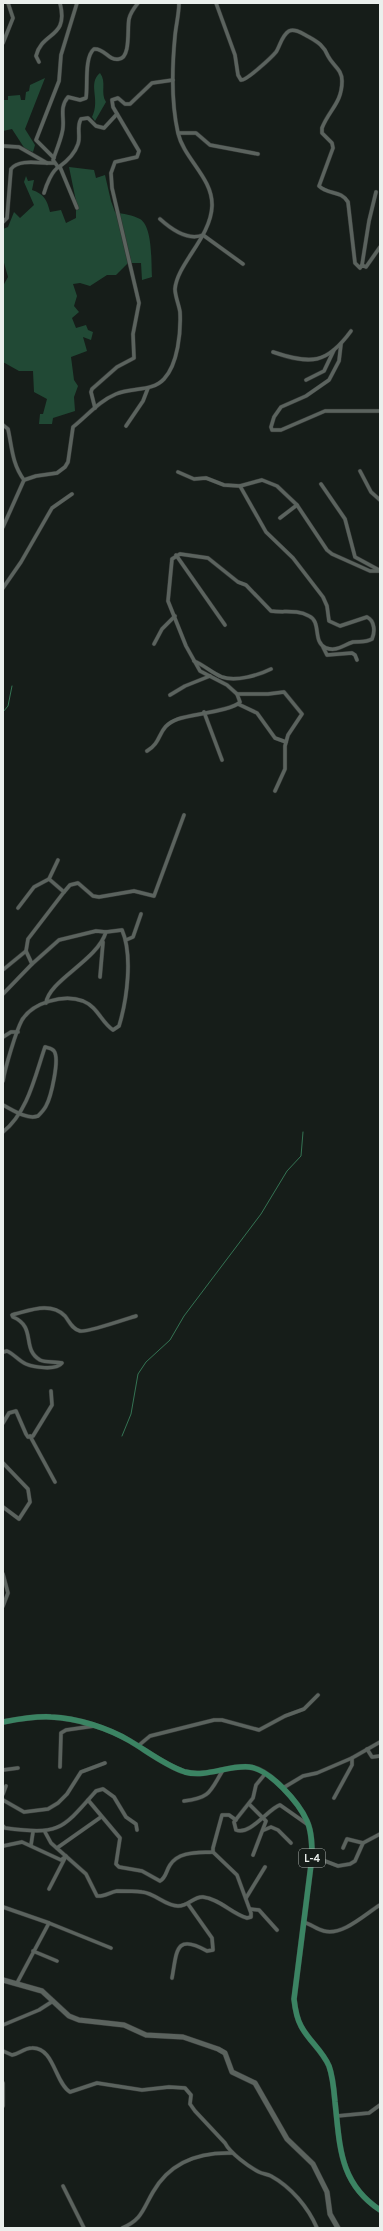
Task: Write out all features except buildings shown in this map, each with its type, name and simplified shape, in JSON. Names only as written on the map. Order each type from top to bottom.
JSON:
[{"type":"main road","name":"L-4","points":[[3,1722],[51,1716],[94,1726],[138,1746],[185,1772],[198,1773],[250,1767],[265,1774],[283,1788],[298,1805],[308,1825],[312,1841],[312,1856],[294,1999],[301,2026],[319,2049],[328,2066],[333,2082],[340,2151],[345,2169],[357,2189],[371,2204],[380,2210]]},
{"type":"street","points":[[3,43],[13,18],[8,3]]},
{"type":"street","points":[[39,62],[36,56],[40,45],[56,32],[62,21],[60,3]]},
{"type":"street","points":[[54,158],[36,140],[59,81],[61,55],[77,3]]},
{"type":"street","points":[[76,8],[81,3]]},
{"type":"street","points":[[54,163],[54,158],[62,132],[61,111],[64,102],[68,97],[80,100],[86,98],[87,77],[91,51],[101,50],[113,59],[121,59],[124,57],[128,38],[129,19],[138,3]]},
{"type":"street","points":[[24,480],[57,473],[65,468],[68,462],[73,427],[95,408],[118,393],[126,390],[148,388],[159,383],[165,378],[175,361],[180,313],[175,289],[178,280],[203,235],[210,217],[212,198],[201,173],[178,134],[173,80],[173,54],[179,3]]},
{"type":"street","points":[[216,3],[235,55],[238,75],[241,80],[249,77],[259,66],[271,57],[287,32],[292,30],[318,41],[325,49],[331,62],[340,69],[342,79],[339,99],[322,128],[322,132],[332,143],[333,148],[319,186],[325,190],[342,195],[348,202],[356,263],[360,268],[362,265],[366,267],[370,263],[380,247]]},
{"type":"street","points":[[95,408],[92,389],[117,367],[134,358],[133,334],[138,315],[139,302],[120,225],[111,176],[114,162],[137,157],[139,151],[112,103],[115,98],[118,98],[128,105],[152,83],[173,80]]},
{"type":"street","points":[[44,193],[47,184],[79,143],[78,124],[81,120],[88,118],[96,126],[104,128],[117,114]]},
{"type":"street","points":[[178,134],[196,133],[210,145],[258,154]]},
{"type":"street","points":[[3,146],[19,147],[48,164]]},
{"type":"street","points":[[3,222],[7,218],[11,169],[13,166],[26,163],[54,163],[59,167],[77,208]]},
{"type":"street","points":[[362,265],[369,221],[376,192]]},
{"type":"street","points":[[160,219],[175,232],[198,237],[203,235]]},
{"type":"street","points":[[203,235],[243,264]]},
{"type":"street","points":[[351,331],[342,344],[339,361],[329,380],[306,396],[281,407],[274,417],[271,427],[272,430],[281,430],[325,411],[380,410]]},
{"type":"street","points":[[273,352],[288,358],[309,360],[327,357],[335,347],[342,344]]},
{"type":"street","points":[[306,380],[324,371],[335,347]]},
{"type":"street","points":[[126,426],[143,401],[148,388]]},
{"type":"street","points":[[3,425],[8,429],[12,453],[18,473],[24,480]]},
{"type":"street","points":[[178,472],[194,479],[206,478],[224,485],[240,486],[262,480],[268,481],[284,491],[297,504],[327,550],[332,554],[370,571],[380,571]]},
{"type":"street","points":[[360,472],[372,492],[380,500]]},
{"type":"street","points":[[3,527],[24,480]]},
{"type":"street","points":[[321,484],[345,518],[356,557],[380,571]]},
{"type":"street","points":[[240,486],[266,532],[293,558],[323,597],[327,606],[329,621],[340,626],[367,617],[372,622],[374,634],[369,641],[352,642],[335,649],[323,647]]},
{"type":"street","points":[[3,588],[22,562],[52,508],[72,494]]},
{"type":"street","points":[[280,518],[297,504]]},
{"type":"street","points":[[176,555],[208,558],[238,582],[246,585],[271,611],[289,610],[311,617],[315,620],[319,641],[327,655],[352,653],[355,655],[357,660]]},
{"type":"street","points":[[176,555],[172,559],[168,589],[170,607],[176,616],[186,646],[200,671],[220,680],[237,694],[240,698],[238,704]]},
{"type":"street","points":[[176,555],[225,625]]},
{"type":"street","points":[[154,644],[162,630],[176,616]]},
{"type":"street","points":[[194,661],[222,677],[230,678],[257,674],[271,669]]},
{"type":"street","points":[[200,671],[204,666]]},
{"type":"street","points":[[170,695],[185,686],[210,676]]},
{"type":"street","points":[[237,694],[268,694],[284,692],[291,698],[302,714],[292,726],[286,742],[285,769],[275,791]]},
{"type":"street","points":[[147,751],[156,744],[164,727],[168,724],[204,712],[238,704],[257,713],[275,738],[286,742]]},
{"type":"street","points":[[204,712],[222,760]]},
{"type":"street","points":[[32,964],[26,951],[28,938],[70,885],[78,883],[93,896],[134,891],[154,896],[184,815]]},
{"type":"street","points":[[18,908],[34,887],[50,879],[58,860]]},
{"type":"street","points":[[50,879],[64,892]]},
{"type":"street","points":[[126,940],[133,937],[141,914]]},
{"type":"street","points":[[3,994],[32,964],[59,940],[96,931],[106,932],[122,930],[126,940],[128,975],[119,1026],[113,1030],[105,1025],[96,1009],[83,1001],[61,999],[36,1006],[23,1019],[3,1081]]},
{"type":"street","points":[[100,978],[103,941],[106,932]]},
{"type":"street","points":[[46,1003],[47,996],[96,951],[103,941]]},
{"type":"street","points":[[4,969],[26,951]]},
{"type":"street","points":[[3,1037],[11,1032],[18,1032]]},
{"type":"street","points":[[3,1105],[21,1113],[34,1117],[38,1116],[46,1106],[54,1078],[56,1062],[52,1049],[45,1047],[21,1113],[3,1132]]},
{"type":"street","points":[[3,1352],[8,1351],[24,1363],[34,1367],[55,1367],[62,1363],[42,1361],[36,1356],[31,1350],[27,1328],[21,1320],[13,1317],[12,1315],[15,1314],[42,1308],[54,1309],[64,1315],[74,1327],[80,1331],[88,1331],[136,1316]]},
{"type":"street","points":[[30,1436],[33,1436],[52,1405],[51,1391]]},
{"type":"street","points":[[3,1423],[9,1413],[16,1411],[26,1434],[30,1436],[55,1482]]},
{"type":"street","points":[[3,1463],[28,1489],[30,1502],[19,1519],[3,1507]]},
{"type":"street","points":[[3,1574],[8,1593],[3,1606]]},
{"type":"street","points":[[138,1746],[150,1736],[214,1720],[222,1720],[259,1730],[285,1716],[304,1709],[318,1695]]},
{"type":"street","points":[[60,1767],[61,1733],[72,1729],[94,1726]]},
{"type":"street","points":[[283,1788],[303,1776],[317,1773],[352,1758],[380,1742]]},
{"type":"street","points":[[367,1749],[372,1757],[380,1756]]},
{"type":"street","points":[[334,1798],[352,1765],[352,1758]]},
{"type":"street","points":[[3,1800],[24,1812],[48,1809],[67,1794],[81,1772],[105,1763]]},
{"type":"street","points":[[3,1770],[18,1768]]},
{"type":"street","points":[[184,1802],[201,1799],[209,1793],[224,1769]]},
{"type":"street","points":[[265,1774],[256,1785],[253,1798],[236,1820],[234,1828],[240,1832],[265,1817],[273,1807],[280,1805],[308,1825]]},
{"type":"street","points":[[3,1794],[6,1786]]},
{"type":"street","points":[[3,1826],[4,1828],[45,1832],[66,1824],[96,1791],[106,1789],[119,1803],[126,1817],[136,1824],[137,1830]]},
{"type":"street","points":[[45,1832],[47,1838],[86,1874],[97,1896],[101,1897],[116,1891],[143,1892],[174,1906],[188,1904],[197,1898],[202,1897],[212,1899],[247,1918],[251,1917],[246,1898],[233,1870],[213,1852],[188,1854],[178,1857],[170,1865],[164,1879],[156,1880],[142,1871],[119,1867],[116,1864],[120,1838],[88,1800]]},
{"type":"street","points":[[249,1804],[265,1817],[266,1820],[264,1830],[253,1856]]},
{"type":"street","points":[[213,1852],[220,1818],[226,1814],[236,1820]]},
{"type":"street","points":[[57,1848],[101,1817]]},
{"type":"street","points":[[264,1830],[271,1827],[278,1830],[291,1843]]},
{"type":"street","points":[[31,1845],[33,1832]]},
{"type":"street","points":[[312,1856],[338,1866],[350,1864],[355,1861],[363,1843],[380,1834]]},
{"type":"street","points":[[343,1848],[347,1839],[363,1843]]},
{"type":"street","points":[[3,1846],[22,1842],[62,1860],[66,1856]]},
{"type":"street","points":[[49,1889],[66,1856]]},
{"type":"street","points":[[246,1898],[265,1867]]},
{"type":"street","points":[[172,1978],[176,1956],[180,1947],[185,1943],[193,1943],[208,1951],[213,1950],[212,1938],[188,1904]]},
{"type":"street","points":[[303,1922],[326,1932],[337,1930],[356,1921],[380,1905]]},
{"type":"street","points":[[3,1907],[49,1922],[111,1948]]},
{"type":"street","points":[[250,1909],[259,1910],[277,1930]]},
{"type":"street","points":[[17,1983],[49,1922]]},
{"type":"street","points":[[33,1951],[57,1961]]},
{"type":"street","points":[[3,1980],[42,1991],[69,2016],[79,2020],[124,2025],[146,2036],[183,2037],[222,2050],[227,2056],[232,2072],[239,2077],[255,2083],[287,2139],[313,2164],[327,2192],[330,2214],[338,2228]]},
{"type":"street","points":[[3,2026],[39,2010],[53,2001]]},
{"type":"street","points":[[3,2051],[12,2055],[29,2048],[39,2049],[50,2060],[65,2087],[70,2092],[97,2083],[142,2090],[169,2087],[185,2088],[191,2095],[190,2104],[195,2111],[232,2153],[248,2166],[271,2176],[294,2194],[302,2203],[317,2228]]},
{"type":"street","points":[[3,2083],[3,2106]]},
{"type":"street","points":[[337,2116],[369,2113],[380,2105]]},
{"type":"street","points":[[122,2228],[135,2223],[163,2176],[172,2168],[217,2152],[232,2153]]},
{"type":"street","points":[[63,2186],[84,2228]]},
{"type":"green space","points":[[100,73],[103,80],[104,99],[106,102],[95,121],[92,117],[95,104],[94,87],[96,77]]},
{"type":"green space","points":[[45,78],[25,129],[35,145],[33,152],[25,149],[12,129],[3,131],[3,100],[8,100],[8,96],[20,95],[21,100],[25,100],[26,92],[29,91],[30,85]]},
{"type":"green space","points":[[69,167],[94,170],[96,178],[105,175],[115,212],[140,219],[144,223],[149,237],[152,277],[142,280],[141,263],[128,263],[116,275],[107,275],[90,286],[80,283],[73,284],[77,296],[74,306],[79,312],[72,318],[76,328],[86,325],[88,330],[93,332],[91,340],[83,337],[87,351],[71,357],[74,380],[78,386],[74,397],[75,411],[53,418],[52,424],[39,424],[40,414],[43,414],[47,399],[34,392],[33,371],[19,371],[3,362],[3,286],[8,277],[3,259],[3,229],[8,227],[14,212],[20,218],[34,205],[24,182],[26,176],[28,181],[34,180],[32,190],[39,193],[44,198],[48,204],[50,212],[61,210],[66,223],[76,218],[76,201]]},
{"type":"waterway","points":[[3,712],[8,706],[12,686]]},
{"type":"waterway","points":[[122,1436],[131,1414],[138,1374],[146,1362],[170,1340],[184,1316],[261,1214],[287,1171],[301,1156],[303,1132]]}]
